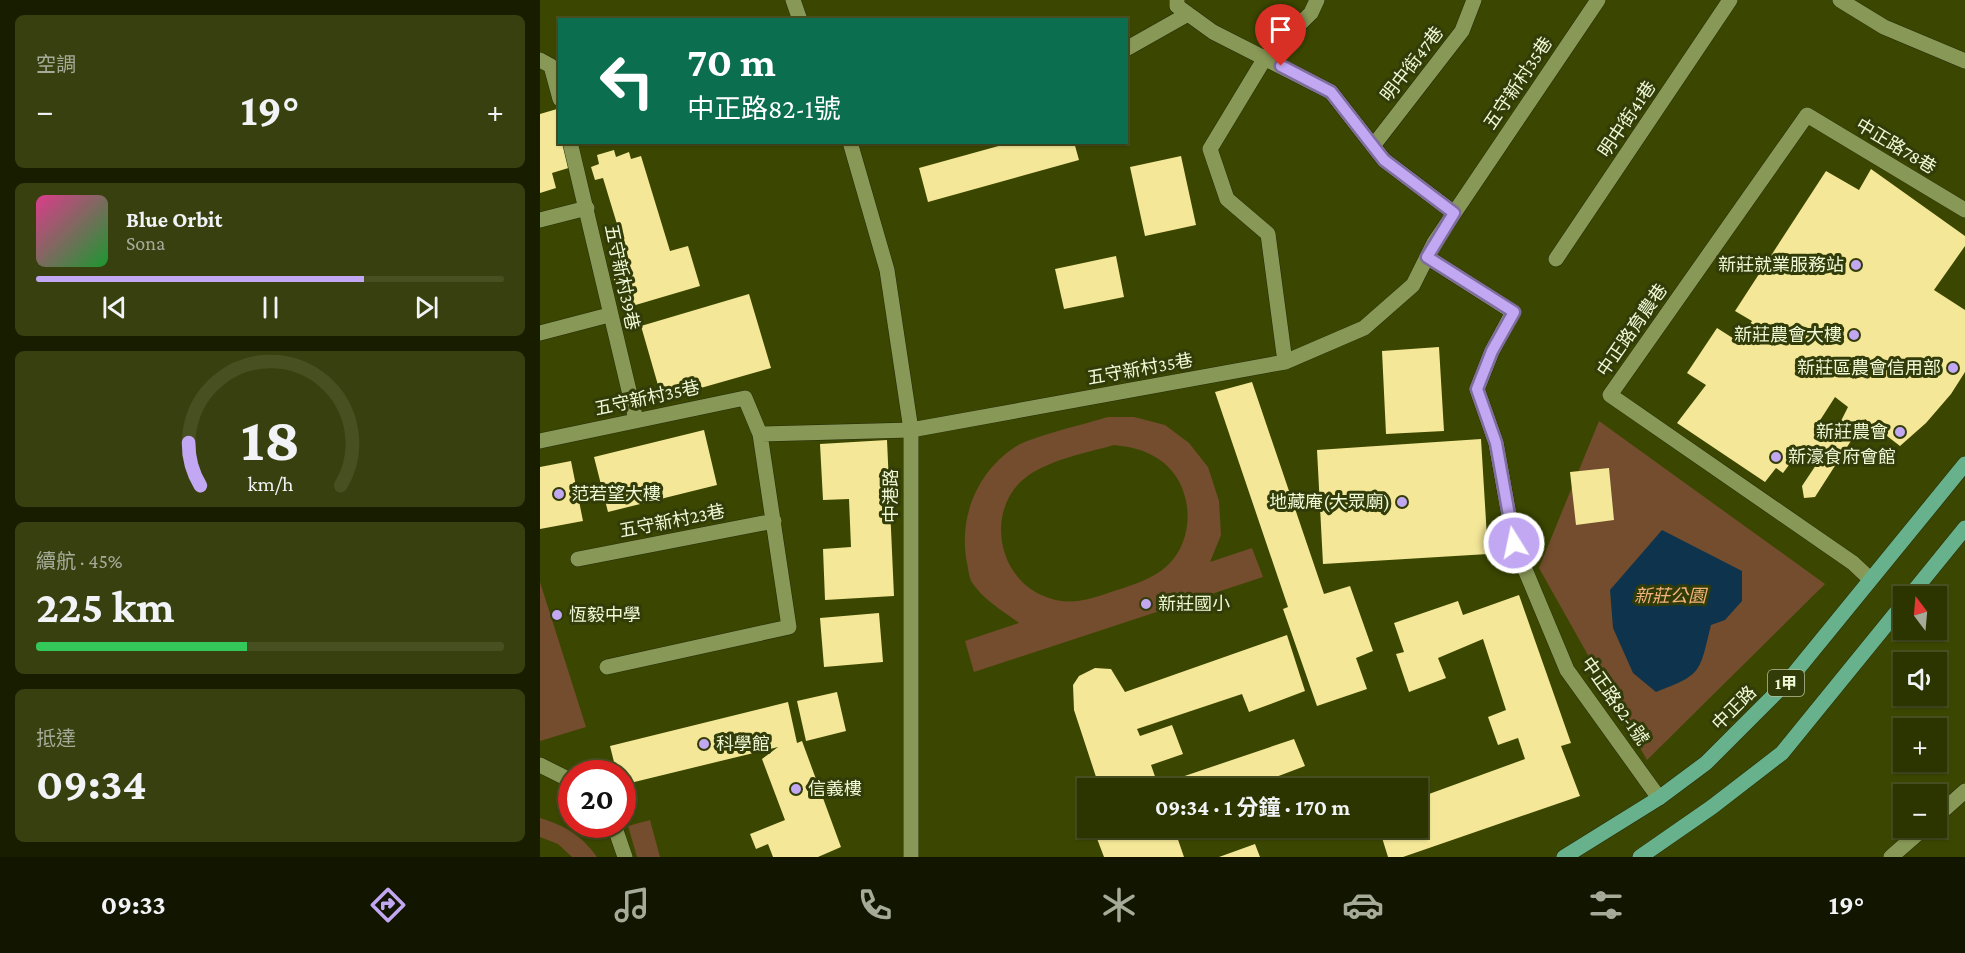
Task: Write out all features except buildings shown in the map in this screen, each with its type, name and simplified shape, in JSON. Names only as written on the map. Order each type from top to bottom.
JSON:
[{"type":"main road","name":"中正路","points":[[1564,857],[1659,798],[1706,763],[1788,681],[1965,464]]},
{"type":"main road","points":[[1918,586],[1965,528]]},
{"type":"main road","name":"1甲","points":[[1640,857],[1712,807],[1782,753],[1893,617]]},
{"type":"street","points":[[792,0],[799,18]]},
{"type":"street","points":[[1176,0],[1177,6],[1213,32],[1331,92],[1384,160],[1454,213]]},
{"type":"street","points":[[1285,362],[1268,234],[1227,199],[1210,149],[1265,58],[1311,14],[1317,0]]},
{"type":"street","name":"明中街47巷","points":[[1373,146],[1462,31],[1474,0]]},
{"type":"street","name":"五守新村35巷","points":[[540,441],[746,398],[760,434],[911,430],[1285,362],[1364,328],[1413,285],[1454,213],[1598,0]]},
{"type":"street","name":"明中街41巷","points":[[1556,259],[1730,0]]},
{"type":"street","points":[[1840,0],[1884,27],[1965,61]]},
{"type":"street","points":[[1128,49],[1188,14]]},
{"type":"street","points":[[540,60],[551,66],[558,92]]},
{"type":"street","name":"中正路78巷","points":[[1807,115],[1965,210]]},
{"type":"street","name":"中正路育農巷","points":[[1807,115],[1610,395],[1853,563],[1870,579]]},
{"type":"street","name":"五守新村39巷","points":[[571,144],[587,208],[609,315],[636,420]]},
{"type":"street","name":"中港路","points":[[855,144],[887,270],[911,430],[911,857]]},
{"type":"street","points":[[540,220],[587,208]]},
{"type":"street","name":"中正路82-1號","points":[[1427,257],[1514,312],[1492,351],[1477,389],[1496,443],[1514,543],[1567,670],[1659,798]]},
{"type":"street","points":[[540,333],[609,315]]},
{"type":"street","points":[[607,667],[789,627],[760,434]]},
{"type":"street","name":"五守新村23巷","points":[[578,560],[774,521]]},
{"type":"street","points":[[540,765],[558,774]]},
{"type":"street","points":[[1947,807],[1965,791]]},
{"type":"street","points":[[618,838],[625,857]]},
{"type":"street","points":[[1891,857],[1913,838]]},
{"type":"green space","points":[[1108,417],[1134,417],[1165,425],[1189,443],[1208,467],[1219,501],[1221,535],[1210,562],[1252,548],[1263,577],[974,672],[965,641],[1019,623],[987,599],[971,581],[965,546],[965,529],[973,497],[990,469],[1015,447],[1046,435]],"holes":[[[1114,445],[1152,455],[1169,468],[1178,480],[1187,509],[1184,539],[1178,553],[1162,570],[1127,587],[1071,601],[1046,597],[1029,588],[1016,575],[1007,559],[1002,541],[1001,522],[1006,505],[1015,488],[1038,469],[1070,457]]]},
{"type":"green space","name":"新莊公園","points":[[1599,421],[1825,584],[1647,760],[1539,568]]},
{"type":"green space","points":[[540,582],[586,727],[540,741]]},
{"type":"green space","points":[[540,818],[558,824],[558,838],[579,838],[597,857],[572,857],[558,844],[540,837]]},
{"type":"green space","points":[[650,820],[660,857],[637,857],[631,838],[636,838],[636,824]]},
{"type":"water","points":[[1662,530],[1742,571],[1742,601],[1725,620],[1711,625],[1697,670],[1683,681],[1656,692],[1633,673],[1613,628],[1610,590]]},
{"type":"place","name":"新莊就業服務站","points":[[1856,265]]},
{"type":"place","name":"新莊農會大樓","points":[[1854,335]]},
{"type":"place","name":"新莊區農會信用部","points":[[1953,368]]},
{"type":"place","name":"新莊農會","points":[[1900,432]]},
{"type":"place","name":"新濠食府會館","points":[[1776,457]]},
{"type":"place","name":"范若望大樓","points":[[559,494]]},
{"type":"place","name":"地藏庵(大眾廟)","points":[[1402,502]]},
{"type":"place","name":"新莊國小","points":[[1146,604]]},
{"type":"place","name":"恆毅中學","points":[[557,615]]},
{"type":"place","name":"科學館","points":[[704,744]]},
{"type":"place","name":"信義樓","points":[[796,789]]},
{"type":"route","points":[[1281,66],[1331,92],[1384,160],[1454,213],[1427,257],[1514,312],[1492,351],[1477,389],[1496,443],[1514,543]]}]
